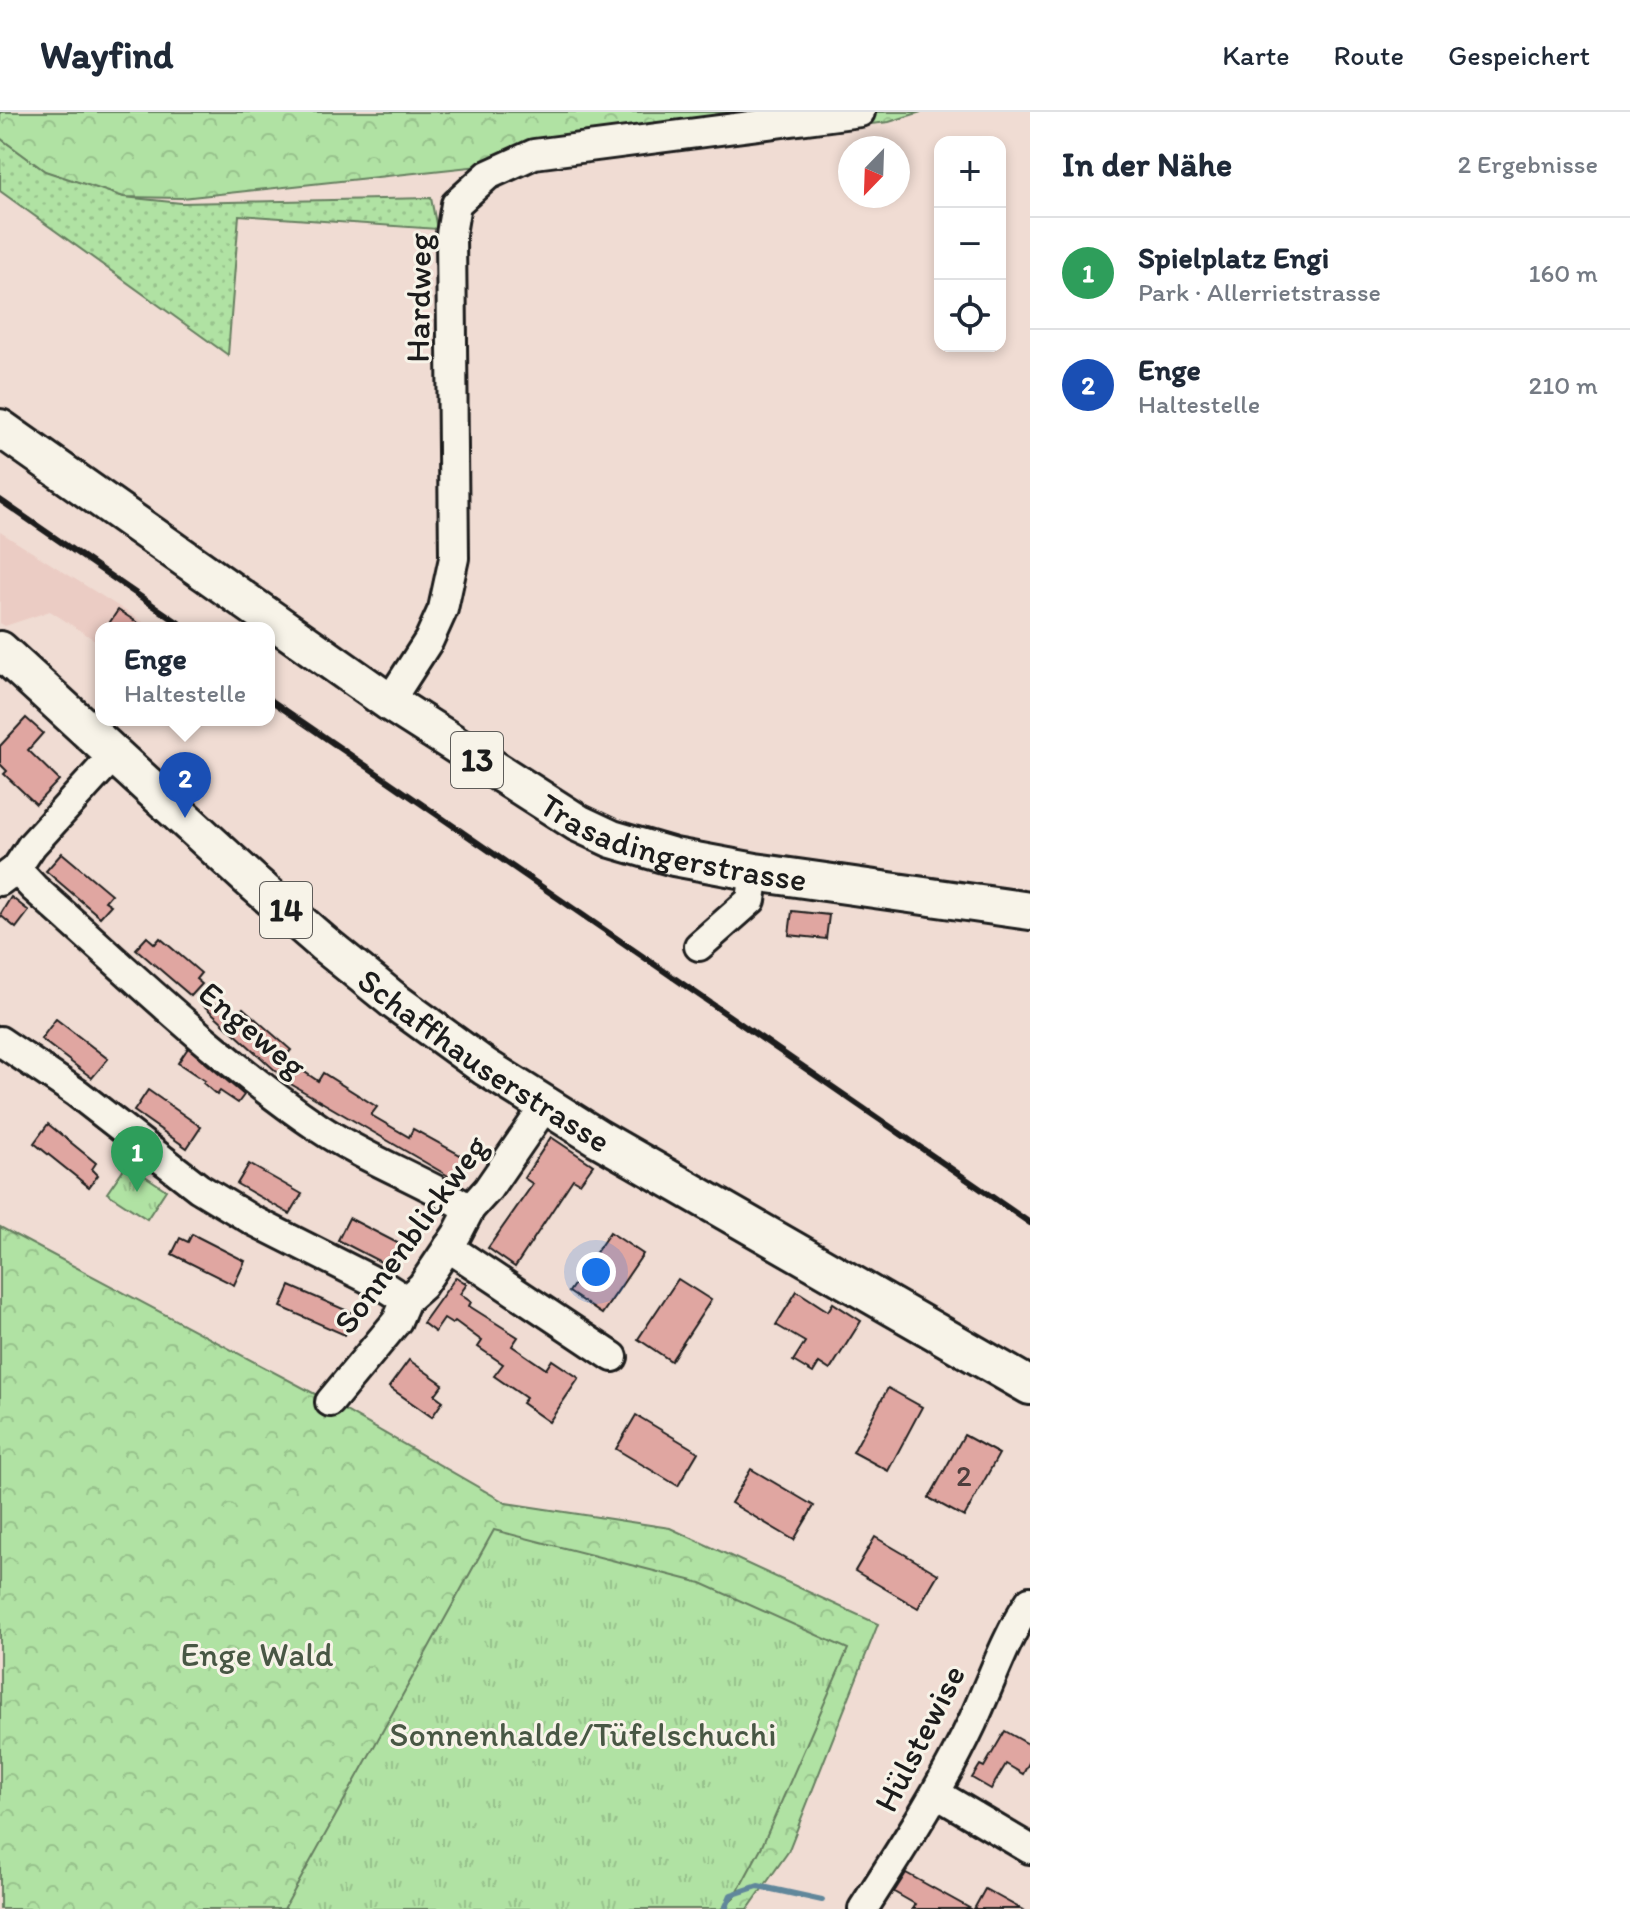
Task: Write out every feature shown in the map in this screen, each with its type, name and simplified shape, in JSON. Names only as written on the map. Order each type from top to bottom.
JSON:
[{"type":"main road","name":"Trasadingerstrasse","points":[[0,428],[389,702],[552,809],[612,839],[674,857],[755,872],[1030,911]]},
{"type":"main road","name":"Schaffhauserstrasse","points":[[0,650],[335,953],[485,1067],[545,1106],[1030,1386]]},
{"type":"street","name":"Hardweg","points":[[389,702],[429,640],[443,609],[454,558],[451,234],[456,204],[488,175],[534,154],[860,112]]},
{"type":"street","points":[[8,875],[115,754]]},
{"type":"street","points":[[699,946],[751,900],[755,872]]},
{"type":"street","name":"Engeweg","points":[[8,875],[34,888],[273,1096],[323,1130],[470,1209]]},
{"type":"street","points":[[0,1041],[77,1093],[199,1188],[252,1220],[406,1300]]},
{"type":"street","name":"Sonnenblickweg","points":[[330,1402],[397,1321],[406,1300],[422,1286],[470,1209],[488,1189],[545,1106]]},
{"type":"street","points":[[448,1247],[613,1357]]},
{"type":"street","name":"Hülstewise","points":[[868,1908],[937,1794],[1018,1620],[1030,1601]]},
{"type":"street","points":[[937,1794],[1030,1849]]},
{"type":"shaded area","points":[[0,532],[143,622],[95,622],[95,640],[50,611],[5,626],[0,623]]},
{"type":"green space","points":[[0,112],[921,112],[889,122],[182,198],[124,197],[45,171],[0,138]]},
{"type":"green space","points":[[0,138],[43,169],[124,197],[181,203],[431,198],[437,229],[239,215],[228,355],[0,191]]},
{"type":"green space","points":[[127,1164],[166,1190],[147,1219],[107,1193]]},
{"type":"green space","name":"Enge Wald","points":[[0,1227],[330,1402],[506,1503],[670,1528],[878,1624],[788,1852],[748,1909],[0,1909]]},
{"type":"green space","name":"Sonnenhalde/Tüfelschuchi","points":[[494,1530],[701,1583],[848,1649],[762,1846],[734,1898],[721,1909],[284,1909]]},
{"type":"building","points":[[118,610],[137,622],[110,622]]},
{"type":"building","points":[[26,718],[43,733],[28,750],[59,780],[36,804],[4,774],[7,771],[0,764],[0,746]]},
{"type":"building","points":[[62,853],[111,894],[105,901],[111,905],[100,917],[46,871]]},
{"type":"building","points":[[11,897],[29,911],[16,928],[0,915]]},
{"type":"building","points":[[792,911],[829,915],[826,939],[789,935]]},
{"type":"building","points":[[147,937],[155,944],[160,938],[201,973],[196,979],[202,984],[191,996],[136,949]]},
{"type":"building","points":[[204,999],[237,1015],[243,1008],[291,1050],[284,1058],[318,1081],[323,1073],[377,1107],[371,1115],[409,1137],[413,1129],[469,1160],[457,1181],[289,1083],[201,1003]]},
{"type":"building","points":[[56,1019],[108,1059],[92,1078],[41,1039]]},
{"type":"building","points":[[188,1048],[244,1095],[238,1103],[220,1091],[217,1095],[203,1083],[205,1081],[178,1063]]},
{"type":"building","points":[[148,1090],[201,1127],[187,1148],[134,1111]]},
{"type":"building","points":[[48,1124],[96,1163],[92,1169],[98,1175],[89,1187],[34,1143]]},
{"type":"building","points":[[551,1137],[593,1165],[580,1183],[573,1179],[515,1267],[488,1248],[533,1184],[524,1178]]},
{"type":"building","points":[[249,1164],[302,1194],[290,1214],[237,1184]]},
{"type":"building","points":[[349,1218],[407,1248],[396,1270],[338,1240]]},
{"type":"building","points":[[610,1232],[643,1254],[602,1314],[569,1292]]},
{"type":"building","points":[[192,1234],[245,1261],[234,1285],[172,1254],[180,1238],[188,1242]]},
{"type":"building","points":[[456,1277],[467,1284],[460,1294],[471,1302],[469,1306],[518,1337],[512,1346],[546,1369],[552,1360],[579,1378],[549,1422],[522,1403],[526,1398],[494,1376],[503,1364],[478,1347],[482,1341],[455,1321],[452,1324],[444,1319],[435,1332],[423,1323]]},
{"type":"building","points":[[678,1279],[711,1300],[671,1361],[638,1339]]},
{"type":"building","points":[[290,1286],[350,1312],[347,1319],[351,1321],[345,1335],[281,1307]]},
{"type":"building","points":[[797,1291],[828,1311],[833,1303],[861,1321],[830,1370],[819,1363],[813,1373],[793,1361],[805,1342],[776,1325]]},
{"type":"building","points":[[409,1360],[443,1384],[435,1395],[443,1401],[432,1417],[389,1387]]},
{"type":"building","points":[[888,1388],[922,1407],[888,1471],[853,1452]]},
{"type":"building","points":[[636,1415],[698,1452],[678,1486],[616,1449]]},
{"type":"building","points":[[964,1435],[999,1454],[964,1517],[929,1498]]},
{"type":"building","points":[[751,1469],[814,1506],[794,1540],[731,1503]]},
{"type":"building","points":[[875,1537],[938,1574],[918,1608],[855,1571]]},
{"type":"building","points":[[1005,1731],[1030,1745],[1030,1761],[1023,1774],[1006,1764],[991,1789],[972,1778],[980,1765],[984,1767]]},
{"type":"building","points":[[906,1873],[971,1909],[912,1909],[915,1904],[894,1892]]},
{"type":"building","points":[[985,1889],[1021,1909],[974,1909]]},
{"type":"waterway","points":[[725,1909],[731,1895],[758,1886],[822,1900]]},
{"type":"railway","points":[[0,500],[177,622]]},
{"type":"railway","points":[[275,703],[1030,1223]]},
{"type":"place","name":"Enge","points":[[185,818]]},
{"type":"place","name":"Spielplatz Engi","points":[[137,1192]]}]
